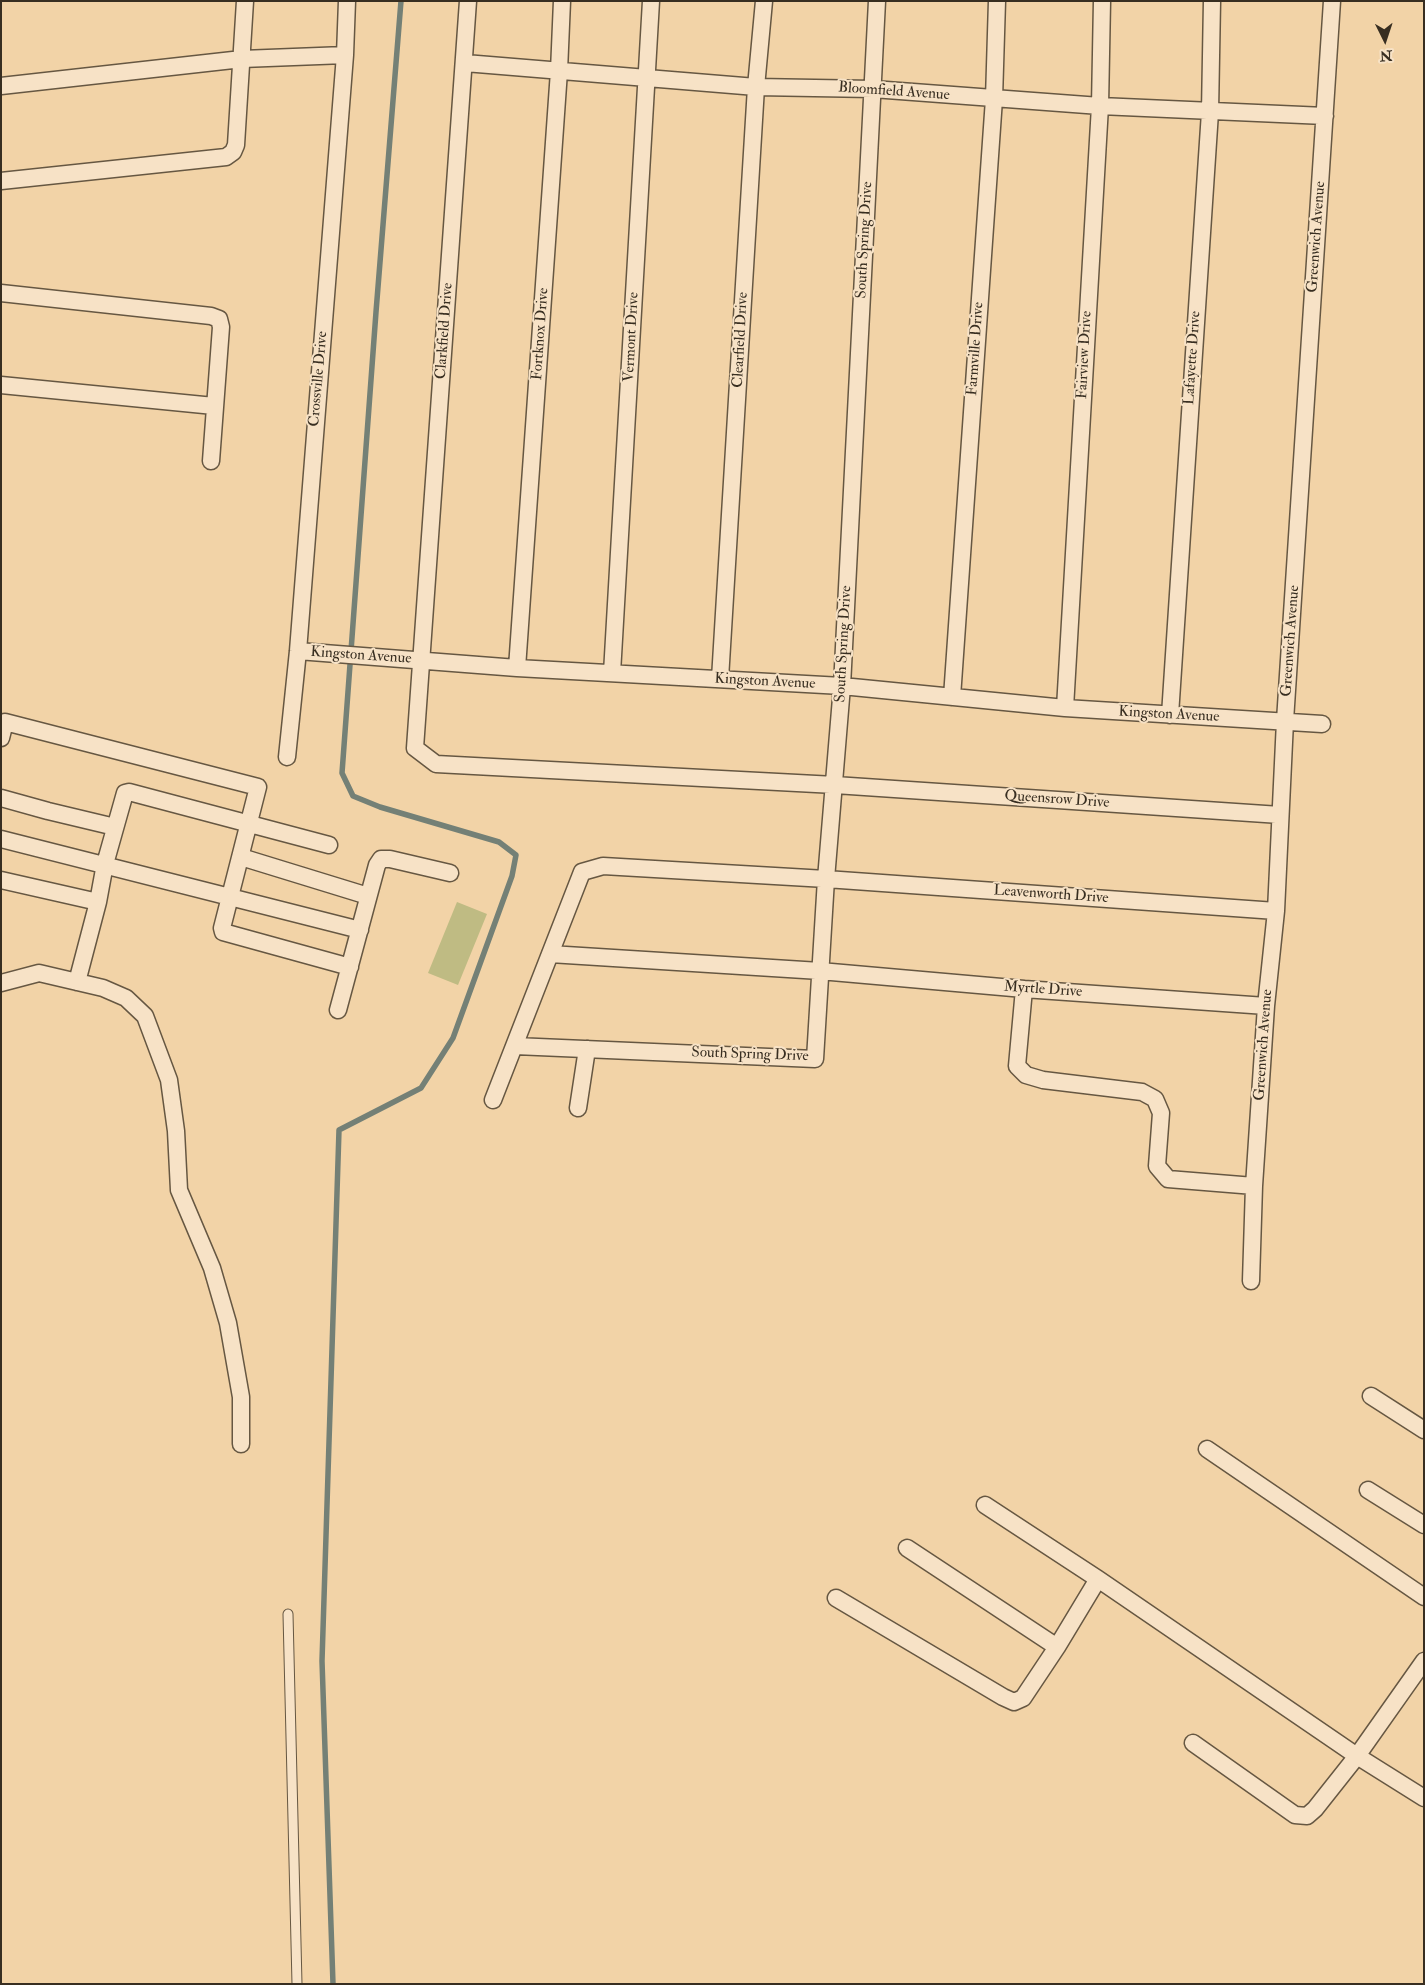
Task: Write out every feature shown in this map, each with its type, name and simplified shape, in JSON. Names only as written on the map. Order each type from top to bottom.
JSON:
[{"type":"street","points":[[1,181],[226,156],[233,152],[236,146],[245,1]]},
{"type":"street","name":"Crossville Drive","points":[[287,757],[298,651],[345,55],[347,1]]},
{"type":"street","name":"Clarkfield Drive","points":[[468,1],[415,748],[436,764],[835,784]]},
{"type":"street","name":"Fortknox Drive","points":[[517,668],[559,70],[562,1]]},
{"type":"street","name":"Vermont Drive","points":[[612,673],[651,1]]},
{"type":"street","name":"Clearfield Drive","points":[[720,679],[756,87],[764,1]]},
{"type":"street","name":"South Spring Drive","points":[[515,1046],[815,1058],[826,878],[842,686],[877,1]]},
{"type":"street","name":"Farmville Drive","points":[[952,696],[994,99],[997,1]]},
{"type":"street","name":"Fairview Drive","points":[[1064,708],[1100,106],[1102,1]]},
{"type":"street","name":"Lafayette Drive","points":[[1170,715],[1210,112],[1212,1]]},
{"type":"street","name":"Greenwich Avenue","points":[[1251,1281],[1254,1186],[1266,1006],[1276,911],[1285,721],[1332,1]]},
{"type":"street","points":[[1,86],[242,59],[345,55]]},
{"type":"street","name":"Bloomfield Avenue","points":[[464,63],[756,87],[873,89],[1100,106],[1325,116]]},
{"type":"street","points":[[1,293],[202,315],[219,319],[221,327],[210,461]]},
{"type":"street","points":[[1,386],[214,406]]},
{"type":"street","name":"Kingston Avenue","points":[[298,651],[517,668],[842,686],[1064,708],[1322,724]]},
{"type":"street","points":[[1,738],[5,722],[258,787],[222,928],[223,932],[350,967]]},
{"type":"street","name":"Queensrow Drive","points":[[835,784],[1280,815]]},
{"type":"street","points":[[77,982],[98,902],[105,864],[122,796],[125,793],[129,792],[329,845]]},
{"type":"street","points":[[1,798],[115,827]]},
{"type":"street","points":[[1,839],[360,930]]},
{"type":"street","points":[[241,857],[368,896]]},
{"type":"street","points":[[338,1010],[368,896],[377,865],[381,859],[390,859],[450,873]]},
{"type":"street","name":"Leavenworth Drive","points":[[550,954],[582,872],[603,866],[826,878],[1276,911]]},
{"type":"street","points":[[1,880],[98,902]]},
{"type":"street","points":[[493,1100],[550,954]]},
{"type":"street","name":"Myrtle Drive","points":[[550,954],[820,971],[1024,989],[1266,1006]]},
{"type":"street","points":[[1,983],[39,973],[103,988],[126,998],[145,1016],[169,1080],[176,1131],[179,1190],[212,1268],[228,1324],[241,1396],[241,1444]]},
{"type":"street","points":[[1024,989],[1017,1066],[1026,1075],[1043,1080],[1142,1092],[1156,1099],[1161,1114],[1157,1166],[1168,1179],[1254,1186]]},
{"type":"street","points":[[578,1108],[587,1049]]},
{"type":"street","points":[[1371,1396],[1424,1430]]},
{"type":"street","points":[[1207,1449],[1424,1597]]},
{"type":"street","points":[[1368,1490],[1424,1525]]},
{"type":"street","points":[[984,1505],[1098,1579],[1357,1756],[1424,1798]]},
{"type":"street","points":[[907,1548],[1056,1647]]},
{"type":"street","points":[[836,1598],[1014,1702],[1023,1698],[1098,1579]]},
{"type":"street","points":[[1193,1743],[1295,1815],[1307,1816],[1315,1810],[1357,1756],[1424,1660]]},
{"type":"lane","points":[[288,1614],[297,1984]]},
{"type":"shaded area","points":[[457,902],[487,914],[458,985],[428,973]]},
{"type":"waterway","points":[[333,1984],[322,1661],[339,1130],[421,1088],[453,1038],[512,876],[516,855],[499,842],[380,807],[353,796],[342,773],[401,1]]}]
